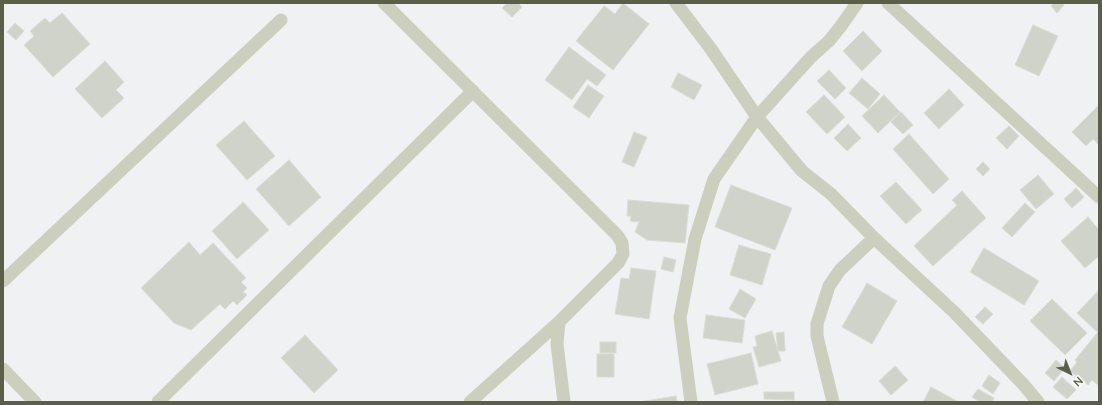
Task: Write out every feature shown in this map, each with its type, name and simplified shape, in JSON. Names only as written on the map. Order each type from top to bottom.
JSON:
[{"type":"street","points":[[384,3],[617,235],[622,243],[623,254],[618,264],[559,322],[470,402]]},
{"type":"street","points":[[676,3],[711,49],[757,117],[802,172],[831,194],[874,238],[954,312],[1023,384],[1038,402]]},
{"type":"street","points":[[692,402],[680,318],[695,239],[714,179],[757,117],[811,57],[829,41],[857,3]]},
{"type":"street","points":[[888,3],[1099,197]]},
{"type":"street","points":[[3,281],[281,20]]},
{"type":"street","points":[[158,402],[473,91]]},
{"type":"street","points":[[833,402],[816,336],[817,324],[828,286],[840,270],[874,238]]},
{"type":"street","points":[[559,322],[557,344],[564,402]]},
{"type":"street","points":[[3,369],[34,402]]},
{"type":"building","points":[[507,3],[518,3],[522,7],[512,17],[502,8]]},
{"type":"building","points":[[623,3],[649,24],[613,70],[576,41],[604,6],[615,14]]},
{"type":"building","points":[[1054,3],[1062,3],[1064,5],[1057,13],[1051,6]]},
{"type":"building","points":[[62,13],[90,44],[53,77],[24,45],[34,36],[30,31],[45,18],[50,23]]},
{"type":"building","points":[[15,23],[24,31],[16,40],[7,32]]},
{"type":"building","points":[[1033,25],[1058,36],[1039,76],[1015,65]]},
{"type":"building","points":[[863,31],[882,51],[862,71],[843,51]]},
{"type":"building","points":[[569,47],[606,75],[597,86],[587,79],[572,100],[545,80]]},
{"type":"building","points":[[105,61],[124,82],[116,90],[124,98],[102,118],[75,89]]},
{"type":"building","points":[[829,70],[846,88],[835,99],[817,81]]},
{"type":"building","points":[[678,73],[702,85],[694,100],[671,87]]},
{"type":"building","points":[[862,78],[880,94],[868,109],[849,93]]},
{"type":"building","points":[[588,85],[604,96],[589,118],[573,107]]},
{"type":"building","points":[[949,89],[964,105],[939,129],[924,113]]},
{"type":"building","points":[[824,95],[845,117],[827,134],[806,112]]},
{"type":"building","points":[[884,95],[900,112],[878,133],[862,116]]},
{"type":"building","points":[[1099,105],[1099,143],[1098,144],[1093,139],[1086,146],[1072,132]]},
{"type":"building","points":[[901,112],[913,125],[903,134],[891,122]]},
{"type":"building","points":[[244,121],[275,156],[247,180],[216,145]]},
{"type":"building","points":[[848,124],[861,138],[847,151],[834,138]]},
{"type":"building","points":[[1009,126],[1019,136],[1007,149],[996,138]]},
{"type":"building","points":[[634,132],[647,137],[634,167],[622,162]]},
{"type":"building","points":[[909,134],[949,179],[933,194],[893,149]]},
{"type":"building","points":[[289,160],[321,197],[289,226],[256,189]]},
{"type":"building","points":[[983,162],[990,169],[983,176],[976,169]]},
{"type":"building","points":[[1038,175],[1054,194],[1036,209],[1020,190]]},
{"type":"building","points":[[896,182],[922,210],[906,224],[880,196]]},
{"type":"building","points":[[731,185],[792,208],[775,250],[715,227]]},
{"type":"building","points":[[1076,188],[1084,197],[1072,208],[1064,199]]},
{"type":"building","points":[[962,191],[986,218],[933,266],[914,246],[957,205],[952,200]]},
{"type":"building","points":[[628,200],[689,205],[685,243],[647,240],[635,232],[639,222],[630,221],[631,216],[627,216]]},
{"type":"building","points":[[243,202],[269,230],[237,259],[212,231]]},
{"type":"building","points":[[1025,203],[1035,212],[1012,237],[1002,228]]},
{"type":"building","points":[[1088,217],[1099,230],[1099,256],[1085,268],[1061,241]]},
{"type":"building","points":[[189,242],[200,255],[213,243],[246,278],[241,282],[247,288],[243,292],[247,295],[237,305],[233,301],[225,309],[220,304],[191,330],[174,323],[141,288]]},
{"type":"building","points":[[739,245],[771,254],[762,285],[730,275]]},
{"type":"building","points":[[984,248],[1039,281],[1024,305],[970,272]]},
{"type":"building","points":[[664,257],[676,260],[673,272],[661,269]]},
{"type":"building","points":[[631,268],[656,271],[649,319],[615,314],[621,278],[629,279]]},
{"type":"building","points":[[867,283],[897,301],[872,344],[842,327]]},
{"type":"building","points":[[740,289],[756,299],[745,318],[729,309]]},
{"type":"building","points":[[1099,290],[1099,330],[1097,332],[1077,313]]},
{"type":"building","points":[[1052,299],[1087,333],[1065,355],[1030,321]]},
{"type":"building","points":[[985,307],[993,314],[983,324],[975,317]]},
{"type":"building","points":[[706,315],[745,320],[742,343],[703,338]]},
{"type":"building","points":[[772,331],[781,361],[759,367],[753,347],[757,346],[755,336]]},
{"type":"building","points":[[784,332],[785,351],[778,351],[776,333]]},
{"type":"building","points":[[1098,332],[1099,386],[1092,380],[1088,385],[1070,371],[1077,362],[1075,360]]},
{"type":"building","points":[[305,335],[338,370],[314,393],[281,358]]},
{"type":"building","points":[[600,342],[616,342],[616,353],[600,353]]},
{"type":"building","points":[[751,353],[758,384],[715,395],[707,364]]},
{"type":"building","points":[[597,354],[614,354],[614,377],[597,377]]},
{"type":"building","points":[[1056,360],[1065,368],[1054,381],[1045,373]]},
{"type":"building","points":[[895,366],[908,380],[891,395],[879,381]]},
{"type":"building","points":[[989,375],[1000,383],[993,394],[982,386]]},
{"type":"building","points":[[1062,377],[1076,390],[1067,399],[1053,387]]},
{"type":"building","points":[[931,387],[957,401],[923,402]]},
{"type":"building","points":[[978,389],[994,398],[992,402],[980,402],[972,397]]},
{"type":"building","points":[[764,392],[794,392],[794,400],[764,399]]},
{"type":"building","points":[[676,396],[677,402],[639,402]]}]
